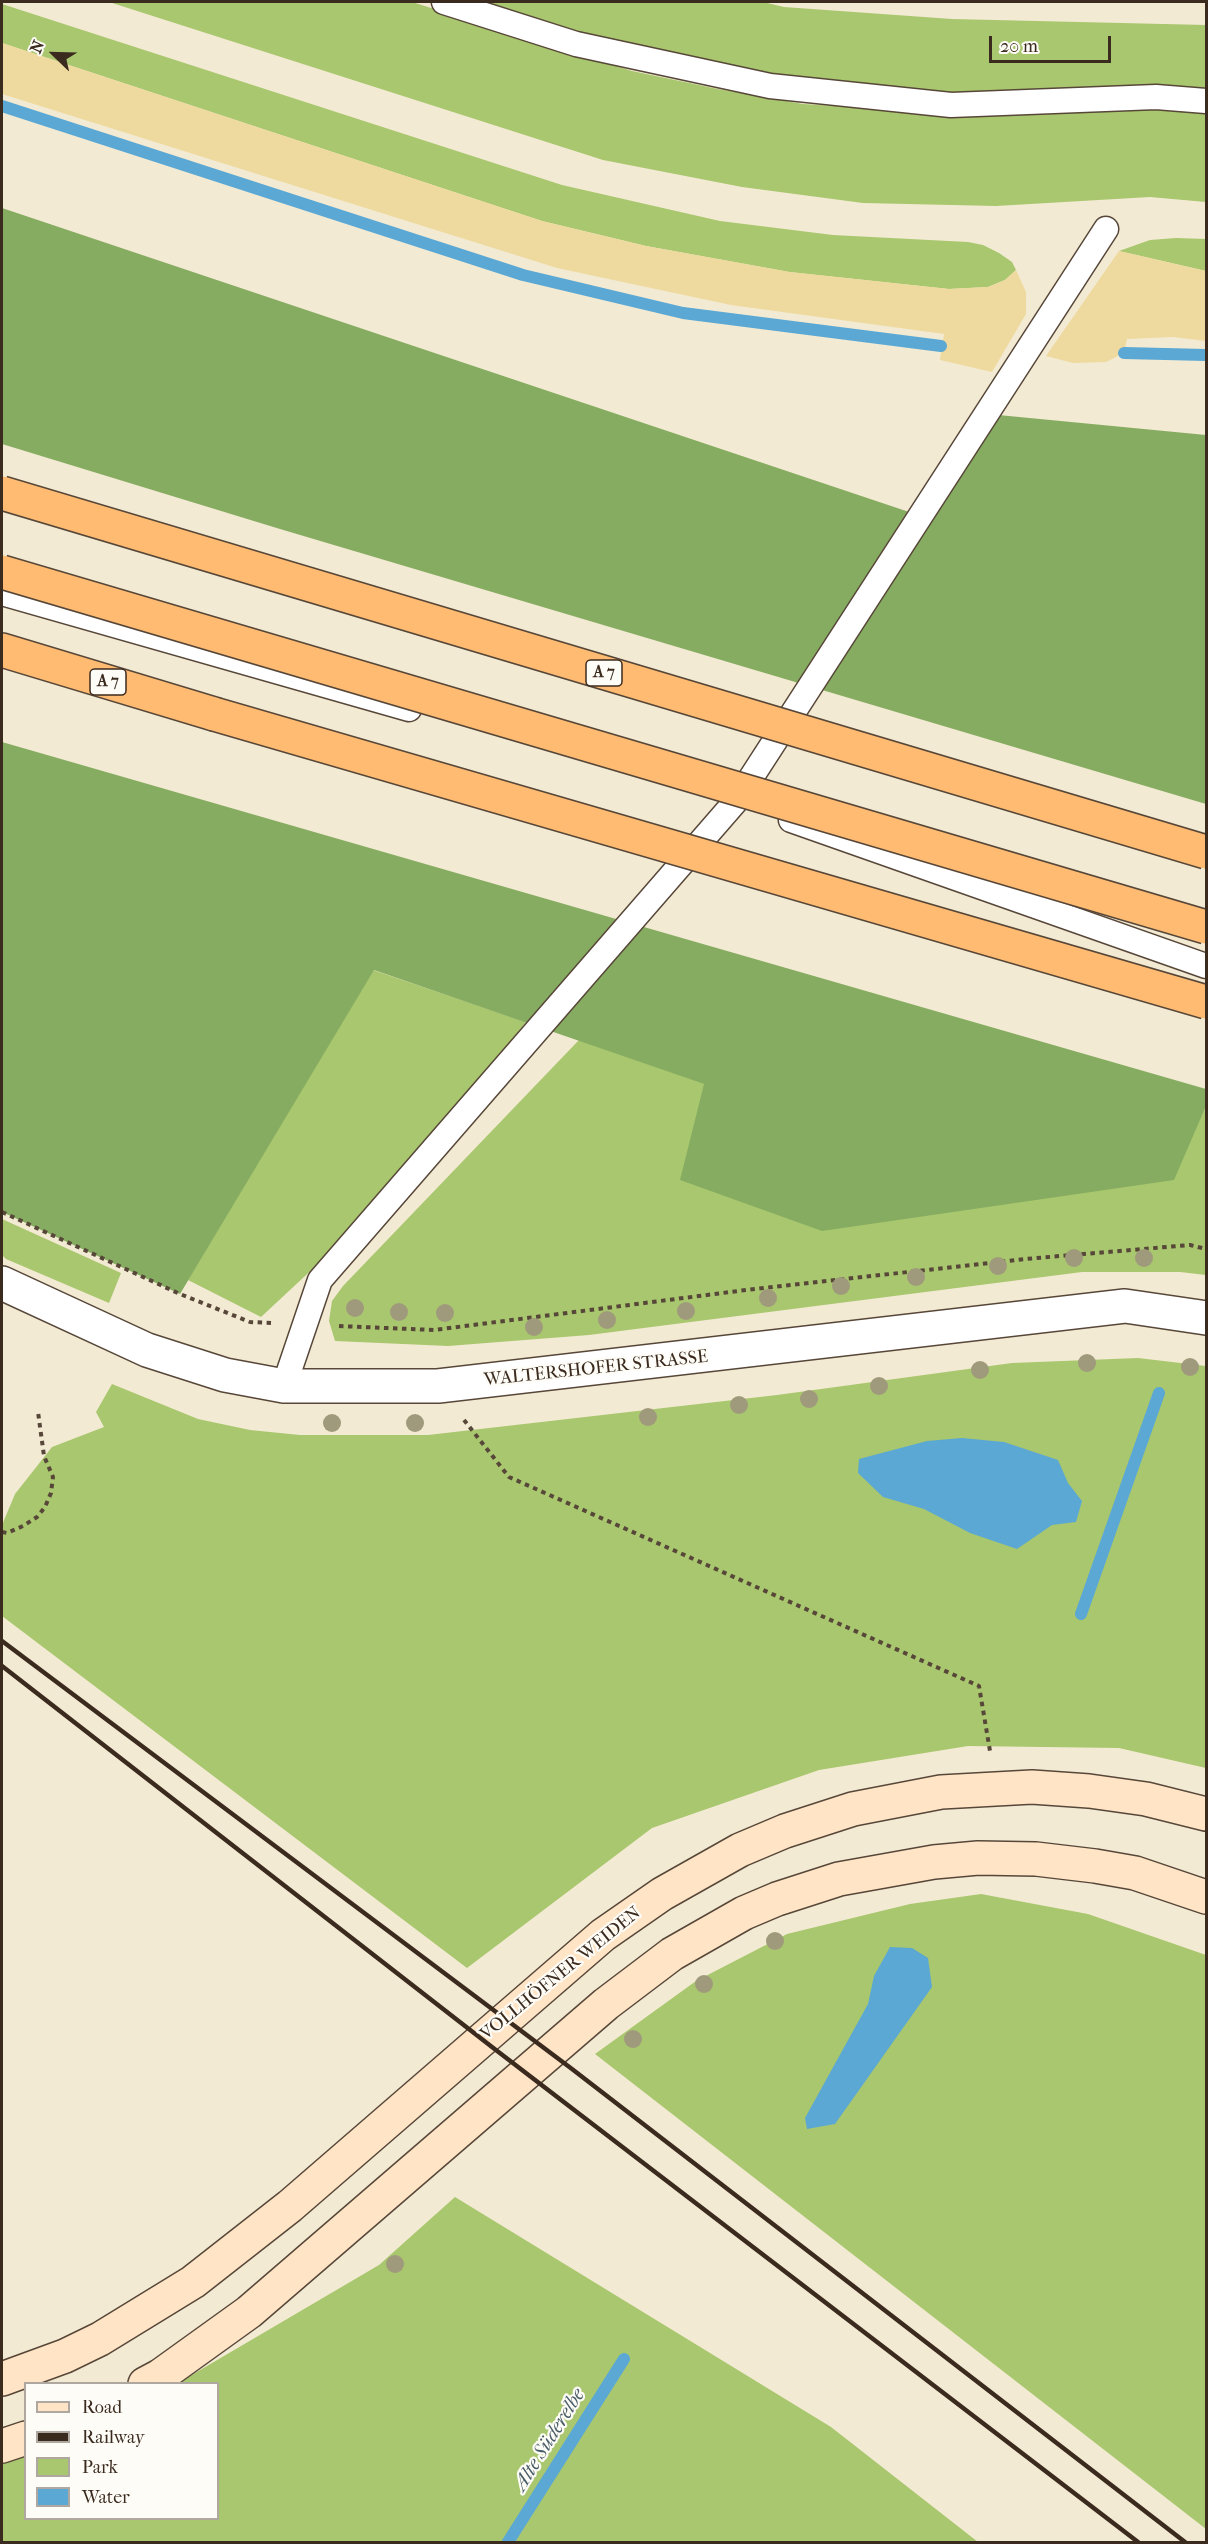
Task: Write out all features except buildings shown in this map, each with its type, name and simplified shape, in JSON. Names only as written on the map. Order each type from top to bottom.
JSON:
[{"type":"highway","name":"A 7","points":[[2,493],[1206,852]]},
{"type":"highway","points":[[2,572],[1206,927]]},
{"type":"highway","name":"A 7","points":[[2,650],[1206,1002]]},
{"type":"main road","name":"VOLLHÖFNER WEIDEN","points":[[2,2379],[26,2372],[100,2339],[193,2282],[298,2199],[603,1935],[662,1894],[709,1866],[785,1831],[853,1809],[940,1792],[1032,1787],[1089,1791],[1146,1799],[1206,1814]]},
{"type":"main road","points":[[149,2382],[249,2312],[606,2004],[672,1954],[744,1913],[807,1888],[838,1880],[934,1862],[978,1858],[1036,1859],[1095,1866],[1135,1873],[1206,1897]]},
{"type":"main road","points":[[2,2446],[24,2439]]},
{"type":"street","name":"WALTERSHOFER STRASSE","points":[[2,1283],[147,1350],[225,1375],[284,1386],[438,1386],[1125,1306],[1206,1318]]},
{"type":"lane","points":[[444,2],[576,44],[770,86],[951,105],[1156,97],[1206,101]]},
{"type":"lane","points":[[284,1386],[320,1280],[736,801],[1106,229]]},
{"type":"lane","points":[[2,593],[736,801],[1206,966]]},
{"type":"path","points":[[2,1212],[180,1294],[250,1322],[434,1330],[746,1290],[1014,1260],[1190,1245],[1206,1249]]},
{"type":"path","points":[[438,1386],[508,1477],[979,1686],[998,1789]]},
{"type":"path","points":[[2,1532],[15,1530],[37,1517],[45,1507],[51,1493],[53,1477],[44,1456],[38,1412]]},
{"type":"green space","points":[[109,2],[412,2],[632,71],[803,104],[919,111],[1165,105],[1206,109],[1206,202],[1150,197],[996,206],[863,203],[742,187],[603,160]]},
{"type":"green space","points":[[444,2],[763,2],[784,7],[952,19],[1206,25],[1206,101],[951,105],[770,86]]},
{"type":"green space","points":[[2,4],[562,185],[720,221],[833,235],[968,242],[983,245],[999,253],[1012,262],[1016,270],[1005,280],[988,287],[949,289],[789,272],[646,246],[542,221],[2,43]]},
{"type":"green space","points":[[2,208],[921,516],[988,414],[1206,435],[1206,804],[2,444]]},
{"type":"green space","points":[[1206,239],[1206,271],[1119,251],[1150,240]]},
{"type":"green space","points":[[2,742],[1206,1089],[1206,1106],[1174,1180],[822,1231],[680,1180],[704,1084],[374,970],[180,1294],[2,1212]]},
{"type":"green space","points":[[373,970],[526,1022],[448,1120],[319,1263],[261,1317],[188,1280]]},
{"type":"green space","points":[[579,1040],[705,1084],[1199,1121],[1206,1106],[1206,1275],[1180,1272],[1082,1272],[589,1335],[448,1346],[335,1341],[329,1321],[332,1301],[343,1286]]},
{"type":"green space","points":[[2,1219],[121,1273],[109,1303],[6,1259],[2,1255]]},
{"type":"green space","points":[[1138,1358],[1206,1366],[1206,1768],[1119,1748],[968,1746],[819,1770],[652,1828],[467,1968],[2,1616],[2,1525],[15,1494],[52,1447],[104,1427],[96,1412],[112,1384],[198,1419],[250,1430],[300,1435],[428,1435],[777,1395],[1012,1363]]},
{"type":"green space","points":[[981,1894],[1088,1914],[1206,1955],[1206,2529],[595,2054],[696,1981],[787,1934],[910,1904]]},
{"type":"green space","points":[[455,2197],[831,2427],[978,2542],[2,2542],[2,2463],[24,2455],[24,2520],[219,2520],[219,2382],[180,2382],[379,2265]]},
{"type":"sand","points":[[2,43],[542,221],[646,246],[790,272],[949,289],[988,287],[1005,280],[1016,270],[1026,292],[1026,314],[992,372],[940,360],[944,334],[731,305],[557,268],[2,94]]},
{"type":"sand","points":[[1119,251],[1206,271],[1206,341],[1173,337],[1127,339],[1124,353],[1106,362],[1073,363],[1046,356]]},
{"type":"water","points":[[962,1438],[1004,1442],[1058,1460],[1068,1483],[1082,1501],[1076,1522],[1052,1525],[1017,1549],[970,1533],[924,1509],[883,1497],[858,1473],[859,1459],[927,1441]]},
{"type":"water","points":[[890,1947],[912,1948],[928,1958],[932,1987],[835,2124],[807,2129],[805,2118],[868,2004],[874,1976]]},
{"type":"waterway","points":[[2,106],[523,275],[683,313],[941,346]]},
{"type":"waterway","points":[[1124,353],[1206,355]]},
{"type":"waterway","points":[[1081,1614],[1159,1393]]},
{"type":"waterway","name":"Alte Süderelbe","points":[[508,2542],[624,2359]]},
{"type":"railway","points":[[2,1641],[572,2069],[1185,2542]]},
{"type":"railway","points":[[2,1666],[492,2047],[1138,2542]]}]
